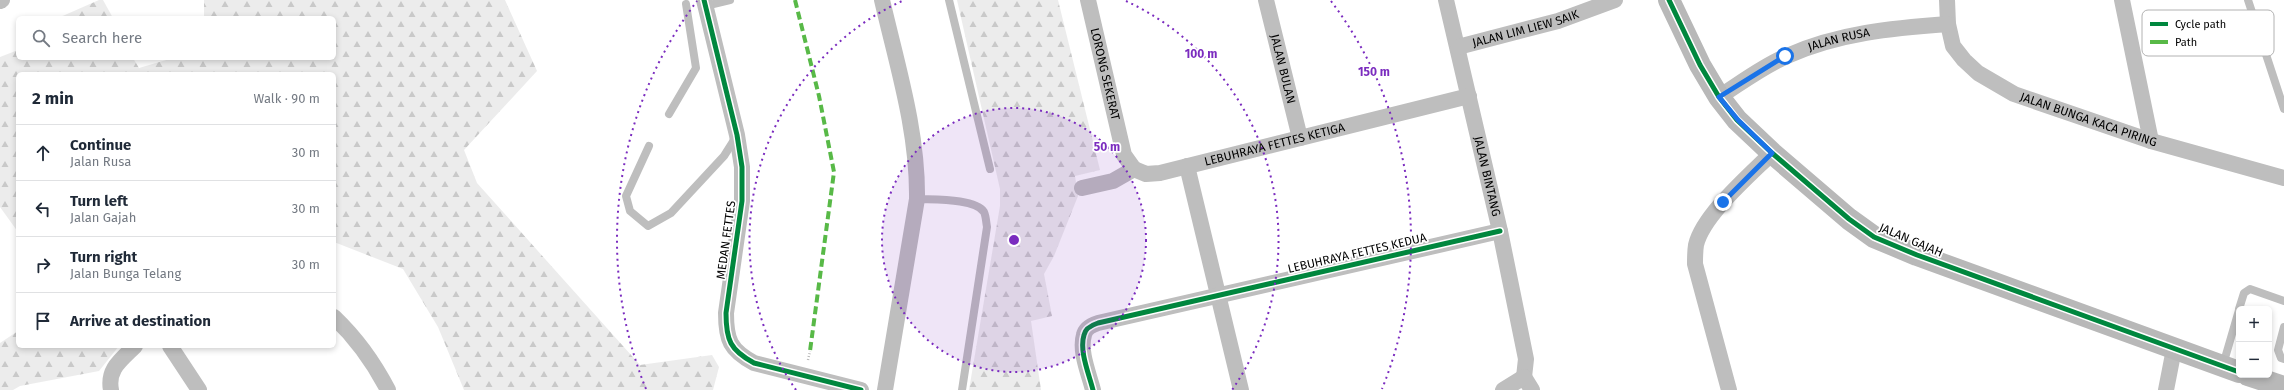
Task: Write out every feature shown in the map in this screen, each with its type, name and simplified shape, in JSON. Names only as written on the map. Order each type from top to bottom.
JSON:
[{"type":"street","points":[[882,0],[914,143],[917,167],[917,199],[885,390]]},
{"type":"street","name":"LORONG SEKERAT","points":[[1088,0],[1124,155],[1134,170]]},
{"type":"street","name":"JALAN BULAN","points":[[1266,0],[1300,138]]},
{"type":"street","name":"JALAN BINTANG","points":[[1446,0],[1500,231],[1526,359],[1528,384]]},
{"type":"street","name":"JALAN LIM LIEW SAIK","points":[[1458,47],[1558,21],[1614,0]]},
{"type":"street","name":"JALAN GAJAH","points":[[1669,0],[1700,65],[1719,97],[1738,120],[1772,153],[1849,219],[1874,237],[1917,256],[2231,369]]},
{"type":"street","name":"JALAN BUNGA KACA PIRING","points":[[1947,0],[1948,24],[1953,46],[1964,60],[1978,73],[2008,91],[2151,140],[2284,178]]},
{"type":"street","points":[[2122,0],[2151,140]]},
{"type":"street","name":"MEDAN FETTES","points":[[705,3],[737,135],[743,187],[726,313],[726,330],[730,343],[739,355],[754,363],[861,390]]},
{"type":"street","name":"JALAN RUSA","points":[[1719,97],[1785,56],[1816,44],[1890,28],[1948,24]]},
{"type":"street","name":"LEBUHRAYA FETTES KETIGA","points":[[1134,170],[1146,174],[1160,173],[1469,96]]},
{"type":"street","points":[[1729,390],[1695,264],[1696,245],[1705,225],[1723,202],[1772,153]]},
{"type":"street","points":[[1187,166],[1241,390]]},
{"type":"street","points":[[1082,188],[1113,182],[1134,170]]},
{"type":"street","name":"LEBUHRAYA FETTES KEDUA","points":[[1093,390],[1083,345],[1084,333],[1091,326],[1098,323],[1500,231]]},
{"type":"street","points":[[336,319],[345,327],[377,369],[388,390]]},
{"type":"street","points":[[110,390],[109,380],[114,367],[132,348]]},
{"type":"street","points":[[171,348],[199,390]]},
{"type":"street","points":[[2166,390],[2174,349]]},
{"type":"street","points":[[2257,378],[2284,387]]},
{"type":"street","points":[[1503,390],[1528,384]]},
{"type":"lane","points":[[705,3],[729,0]]},
{"type":"lane","points":[[949,0],[990,169]]},
{"type":"lane","points":[[2248,0],[2251,10]]},
{"type":"lane","points":[[669,114],[696,68],[686,4]]},
{"type":"lane","points":[[2267,56],[2284,108]]},
{"type":"lane","points":[[650,146],[626,196],[630,211],[648,226],[672,213],[724,156],[737,135]]},
{"type":"lane","points":[[917,199],[966,202],[979,207],[984,212],[986,219],[987,227],[962,390]]},
{"type":"lane","points":[[2240,306],[2244,294],[2250,289],[2284,301]]},
{"type":"lane","points":[[2284,327],[2278,350],[2281,358],[2284,359]]},
{"type":"lane","points":[[2231,369],[2236,332]]},
{"type":"green space","points":[[99,0],[103,0],[112,16],[63,16]]},
{"type":"green space","points":[[204,0],[505,0],[537,71],[464,150],[477,183],[640,365],[712,355],[719,367],[713,390],[464,390],[438,327],[403,269],[336,243],[336,72],[16,72],[16,229],[0,207],[0,57],[16,51],[16,60],[134,60],[139,68],[166,60],[336,60],[336,16],[204,16]]},
{"type":"green space","points":[[957,0],[1058,0],[1100,170],[1075,176],[1078,196],[1054,256],[1044,274],[1052,316],[1031,321],[1041,390],[969,390],[1000,206],[1000,189]]},
{"type":"green space","points":[[16,332],[16,348],[117,348],[99,371],[20,386],[13,390],[0,390],[0,343]]},
{"type":"marked path","points":[[795,0],[819,96],[834,172],[810,351]]},
{"type":"cycle path","points":[[704,0],[737,135],[742,167],[742,201],[726,313],[727,330],[731,343],[740,354],[754,363],[861,390]]},
{"type":"cycle path","points":[[1669,0],[1700,65],[1719,97],[1737,120],[1772,153],[1849,219],[1874,237],[1917,255],[2236,371]]},
{"type":"cycle path","points":[[1093,390],[1087,370],[1083,341],[1086,331],[1098,323],[1500,231]]},
{"type":"route","points":[[1723,202],[1772,153],[1738,120],[1719,97],[1785,56]]}]
